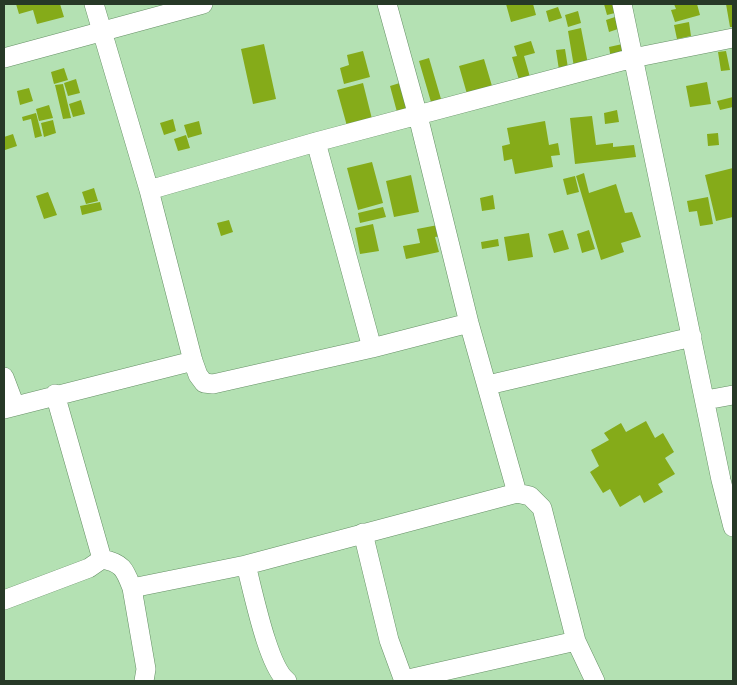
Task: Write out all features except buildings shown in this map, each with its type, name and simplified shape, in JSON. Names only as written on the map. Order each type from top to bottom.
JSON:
[{"type":"street","points":[[94,4],[149,190],[193,361],[198,375],[204,383],[213,384],[372,348],[468,323]]},
{"type":"street","points":[[4,58],[203,4]]},
{"type":"street","points":[[387,4],[418,116],[468,323],[488,385],[517,493]]},
{"type":"street","points":[[622,4],[692,337],[727,479],[733,527]]},
{"type":"street","points":[[149,190],[316,142],[632,58],[733,38]]},
{"type":"street","points":[[316,142],[372,348]]},
{"type":"street","points":[[488,385],[692,337]]},
{"type":"street","points":[[4,377],[10,408],[55,394],[193,361]]},
{"type":"street","points":[[55,394],[102,559]]},
{"type":"street","points":[[706,400],[733,394]]},
{"type":"street","points":[[132,588],[246,566],[362,533],[517,493],[530,496],[542,508],[576,641],[595,681]]},
{"type":"street","points":[[362,533],[389,640],[404,681],[576,641]]},
{"type":"street","points":[[4,600],[89,568],[102,559],[115,561],[125,570],[132,588],[146,669],[144,681]]},
{"type":"street","points":[[246,566],[269,650],[282,678],[287,681]]}]
